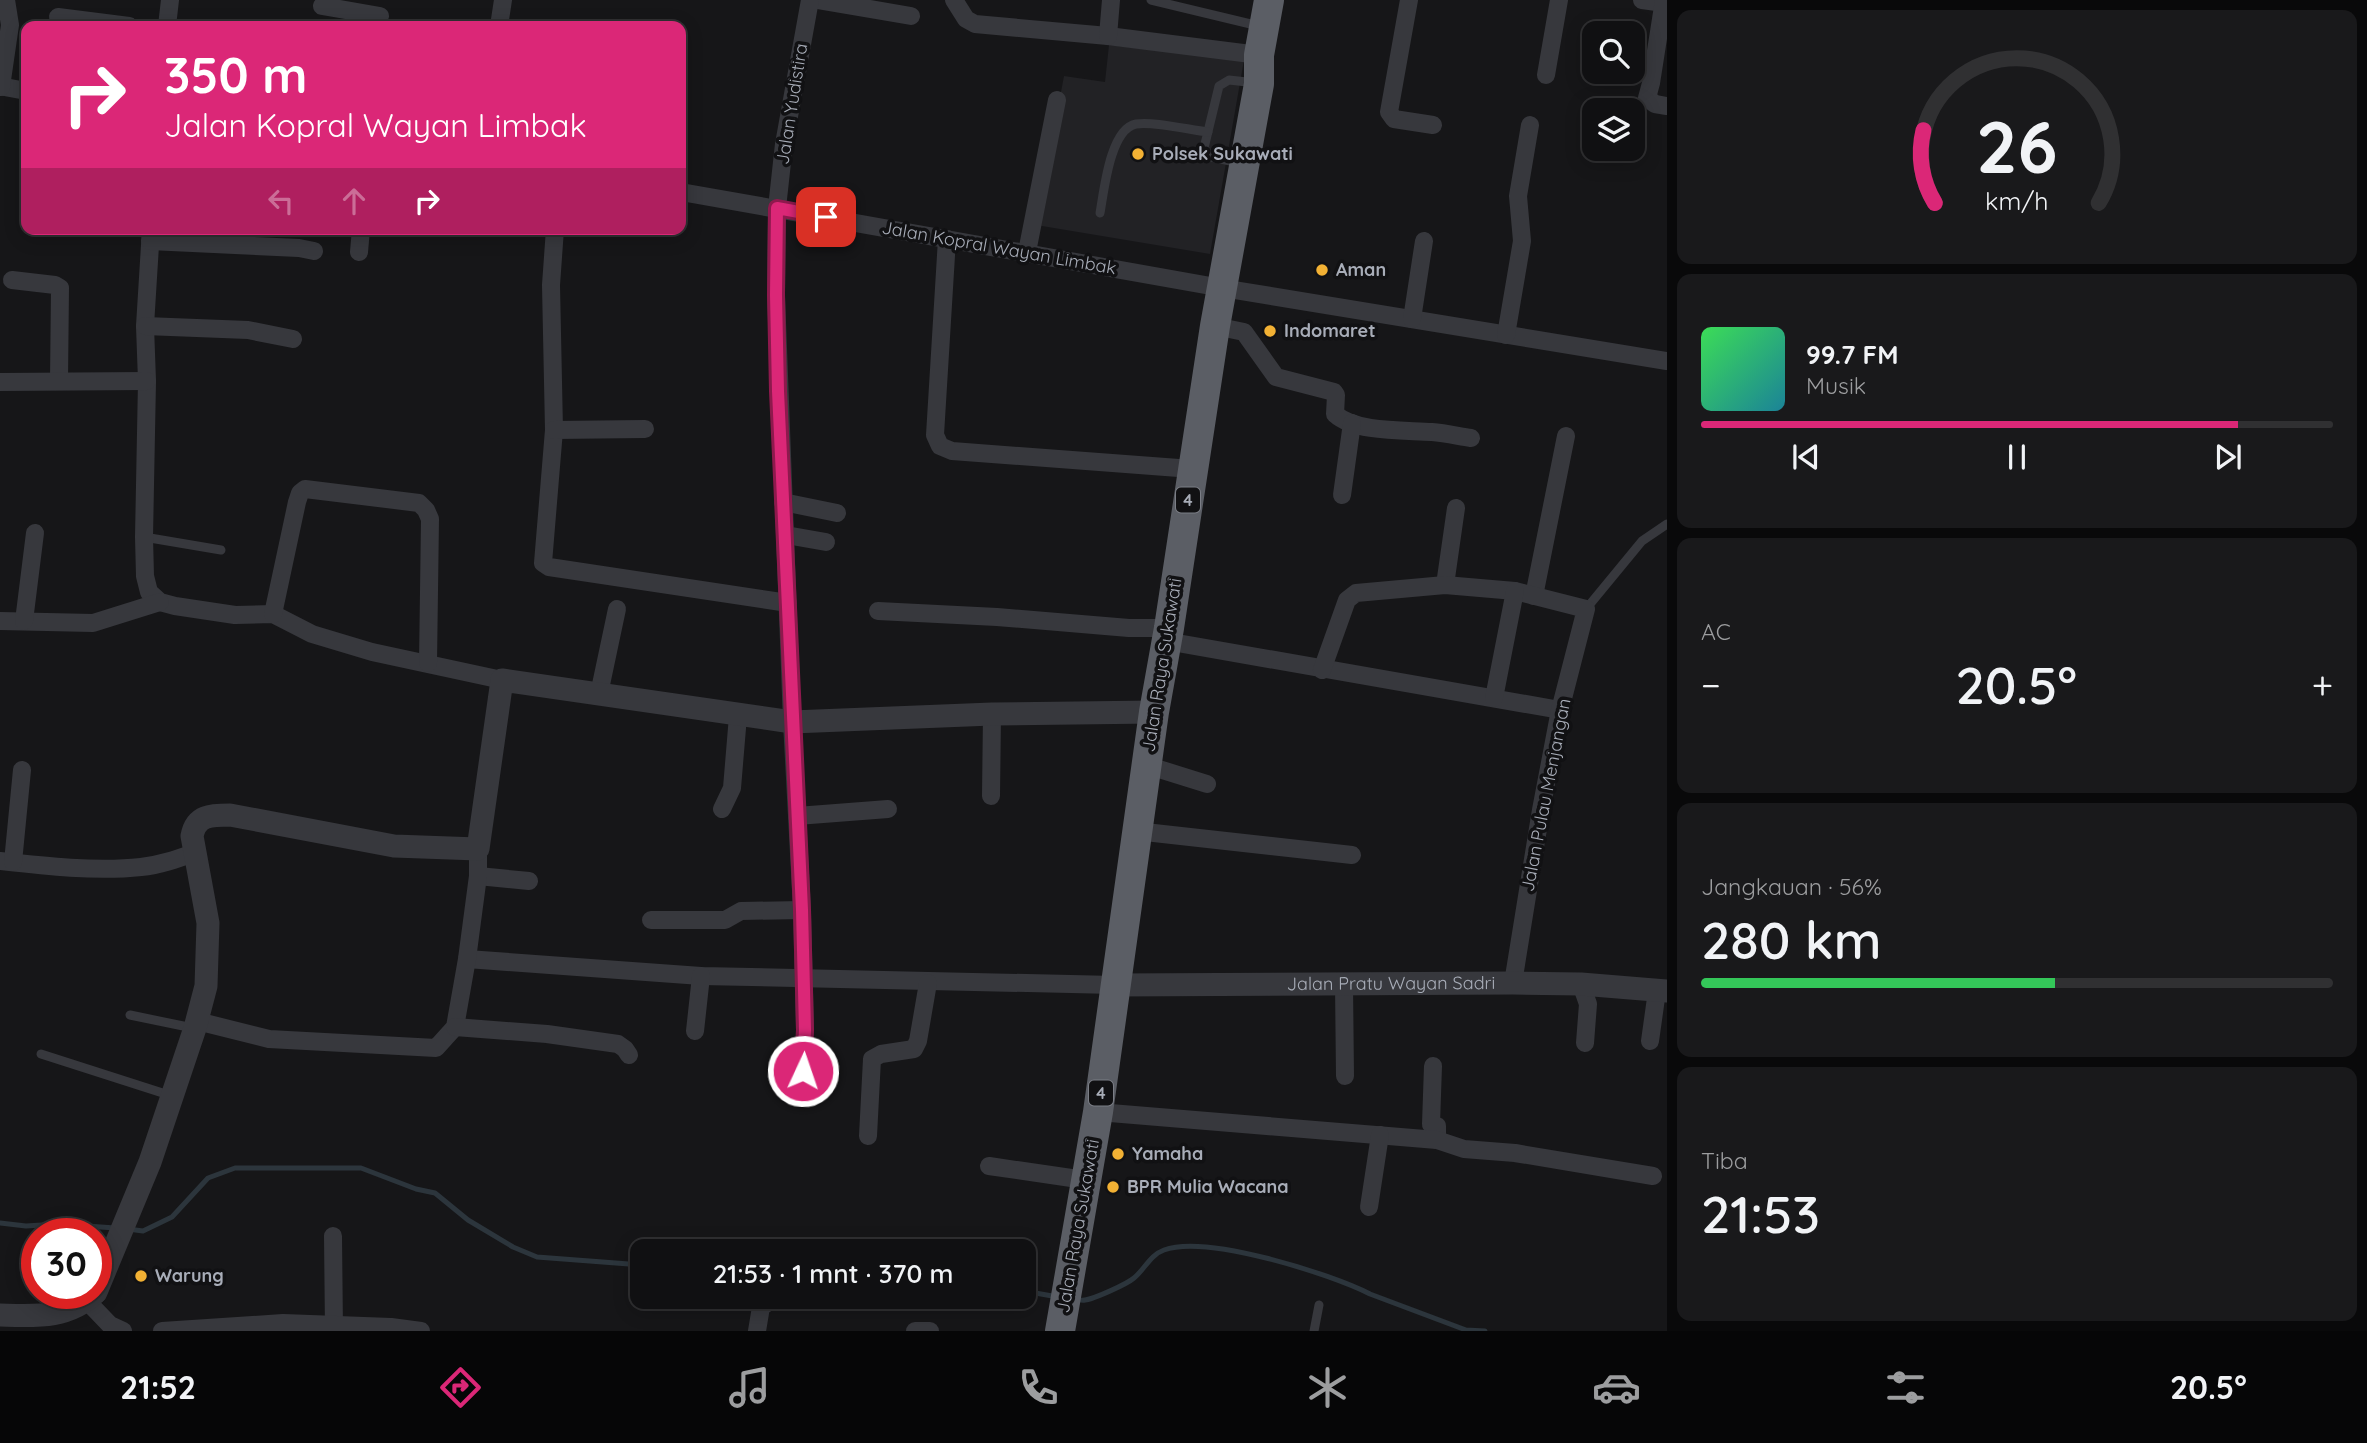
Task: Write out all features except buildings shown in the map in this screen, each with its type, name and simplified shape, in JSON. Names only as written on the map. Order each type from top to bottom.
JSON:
[{"type":"highway","name":"Jalan Raya Sukawati","points":[[1060,1331],[1098,1112],[1136,831],[1192,469],[1245,164],[1263,41]]},
{"type":"street","points":[[6,0],[10,26],[0,87],[21,90]]},
{"type":"street","points":[[168,21],[170,0]]},
{"type":"street","points":[[500,21],[503,0]]},
{"type":"street","name":"Jalan Yudistira","points":[[802,1091],[805,1030],[802,910],[776,295],[777,208],[784,144],[810,0]]},
{"type":"street","points":[[817,0],[911,16]]},
{"type":"street","points":[[954,0],[966,19],[975,24],[1108,36],[1263,41]]},
{"type":"street","points":[[1108,36],[1111,0]]},
{"type":"street","points":[[1409,0],[1390,114],[1394,119],[1433,125]]},
{"type":"street","points":[[1546,75],[1559,0]]},
{"type":"street","points":[[1642,0],[1664,1],[1647,98],[1655,104],[1667,106]]},
{"type":"street","points":[[323,6],[381,14]]},
{"type":"street","points":[[58,17],[90,21]]},
{"type":"street","points":[[1027,252],[1057,100]]},
{"type":"street","points":[[1506,335],[1522,241],[1518,196],[1530,125]]},
{"type":"street","name":"Jalan Kopral Wayan Limbak","points":[[686,193],[1222,288],[1667,361]]},
{"type":"street","points":[[160,602],[149,592],[145,576],[145,326],[150,235],[314,251]]},
{"type":"street","points":[[359,252],[360,235]]},
{"type":"street","points":[[555,235],[551,285],[555,430],[542,558],[544,565],[788,603]]},
{"type":"street","points":[[947,239],[935,435],[940,446],[952,451],[1192,469]]},
{"type":"street","points":[[1412,319],[1424,241]]},
{"type":"street","points":[[12,280],[55,285],[61,290],[59,380]]},
{"type":"street","points":[[145,326],[248,330],[293,339]]},
{"type":"street","points":[[1215,326],[1244,332],[1276,377],[1332,391],[1336,395],[1335,414],[1352,423],[1401,432],[1434,432],[1471,438]]},
{"type":"street","points":[[0,382],[147,380]]},
{"type":"street","points":[[1342,495],[1352,423]]},
{"type":"street","points":[[555,430],[645,429]]},
{"type":"street","points":[[1534,596],[1566,436]]},
{"type":"street","points":[[273,614],[297,502],[304,489],[419,503],[430,519],[428,663]]},
{"type":"street","points":[[783,502],[837,513]]},
{"type":"street","points":[[1445,585],[1456,508]]},
{"type":"street","points":[[24,621],[35,533]]},
{"type":"street","points":[[786,535],[826,542]]},
{"type":"street","points":[[1322,670],[1351,595],[1445,585],[1515,591],[1586,609]]},
{"type":"street","points":[[1494,698],[1515,591]]},
{"type":"street","points":[[0,621],[93,623],[160,602],[235,615],[273,614],[312,634],[372,652],[502,680],[792,722],[992,714],[1154,712]]},
{"type":"street","points":[[599,694],[617,608]]},
{"type":"street","name":"Jalan Pulau Menjangan","points":[[1513,983],[1560,710],[1586,609]]},
{"type":"street","points":[[878,611],[1129,628],[1322,670],[1560,710]]},
{"type":"street","points":[[196,1025],[269,1039],[434,1049],[454,1027],[467,959],[478,876],[478,849],[502,680]]},
{"type":"street","points":[[991,796],[992,714]]},
{"type":"street","points":[[722,809],[732,788],[738,716]]},
{"type":"street","points":[[1146,765],[1207,783]]},
{"type":"street","points":[[22,769],[7,861],[85,867],[140,867],[194,853]]},
{"type":"street","points":[[797,816],[888,809]]},
{"type":"street","points":[[112,1254],[173,1096],[206,986],[208,923],[192,836],[193,827],[199,820],[208,816],[230,815],[394,846],[478,849]]},
{"type":"street","points":[[1136,831],[1352,855]]},
{"type":"street","points":[[478,876],[529,881]]},
{"type":"street","points":[[651,920],[725,920],[741,911],[802,910]]},
{"type":"street","points":[[467,959],[701,976],[1115,985]]},
{"type":"street","points":[[695,1031],[701,976]]},
{"type":"street","points":[[869,1136],[873,1059],[881,1054],[914,1049],[918,1041],[928,983]]},
{"type":"street","name":"Jalan Pratu Wayan Sadri","points":[[1115,985],[1513,983],[1581,984],[1662,991]]},
{"type":"street","points":[[1581,984],[1588,1004],[1585,1043]]},
{"type":"street","points":[[1344,985],[1345,1076]]},
{"type":"street","points":[[1650,1041],[1662,991]]},
{"type":"street","points":[[454,1027],[547,1034],[618,1044],[629,1055]]},
{"type":"street","points":[[1433,1066],[1431,1124],[1437,1126],[1437,1140]]},
{"type":"street","points":[[1098,1112],[1437,1140],[1464,1149],[1515,1153],[1653,1176]]},
{"type":"street","points":[[1369,1207],[1380,1135]]},
{"type":"street","points":[[989,1166],[1084,1190]]},
{"type":"street","points":[[333,1236],[334,1328]]},
{"type":"street","points":[[0,1315],[56,1314],[72,1309]]},
{"type":"street","points":[[104,1309],[110,1325],[123,1331]]},
{"type":"street","points":[[757,1331],[761,1309]]},
{"type":"street","points":[[162,1331],[283,1323],[422,1331]]},
{"type":"street","points":[[915,1331],[930,1331]]},
{"type":"lane","points":[[1151,0],[1263,41],[1218,90],[1204,148],[1208,155],[1245,164]]},
{"type":"lane","points":[[1100,213],[1116,142],[1127,128],[1140,124],[1208,132]]},
{"type":"lane","points":[[1586,609],[1642,541],[1667,524]]},
{"type":"lane","points":[[144,537],[221,550]]},
{"type":"lane","points":[[130,1015],[196,1025]]},
{"type":"lane","points":[[41,1054],[173,1096]]},
{"type":"lane","points":[[1314,1331],[1319,1305]]},
{"type":"shaded area","name":"Polsek Sukawati","points":[[1109,45],[1244,60],[1210,254],[1036,225],[1064,76],[1105,82]]},
{"type":"waterway","points":[[128,1229],[143,1231],[172,1217],[208,1178],[235,1168],[361,1168],[416,1189],[435,1193],[468,1220],[513,1247],[537,1257],[630,1264]]},
{"type":"waterway","points":[[0,1223],[115,1228]]},
{"type":"waterway","points":[[1074,1299],[1089,1299],[1125,1284],[1155,1255],[1164,1250],[1183,1246],[1208,1247],[1299,1267],[1466,1330],[1485,1331]]},
{"type":"waterway","points":[[1036,1293],[1058,1297]]},
{"type":"place","name":"Polsek Sukawati","points":[[1138,154]]},
{"type":"place","name":"Aman","points":[[1322,270]]},
{"type":"place","name":"Indomaret","points":[[1270,331]]},
{"type":"place","name":"Yamaha","points":[[1118,1154]]},
{"type":"place","name":"BPR Mulia Wacana","points":[[1113,1187]]},
{"type":"place","name":"Warung","points":[[141,1276]]},
{"type":"route","points":[[803,1071],[805,1030],[802,910],[778,391],[777,208],[826,217]]}]
